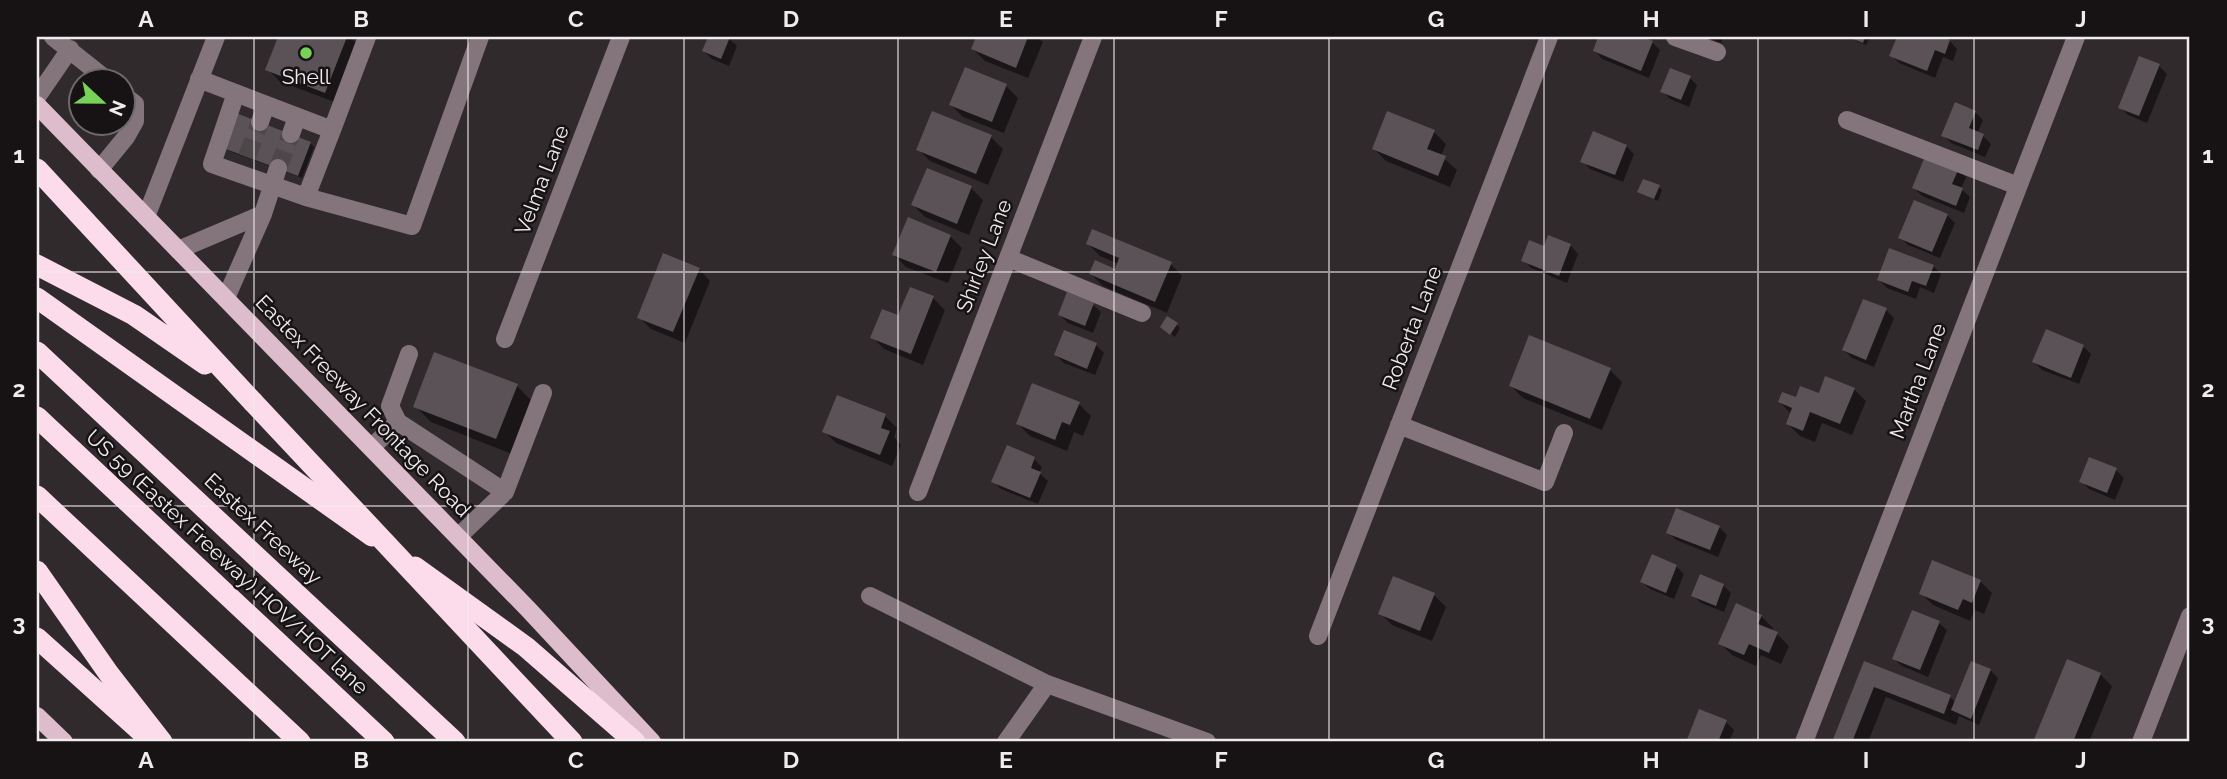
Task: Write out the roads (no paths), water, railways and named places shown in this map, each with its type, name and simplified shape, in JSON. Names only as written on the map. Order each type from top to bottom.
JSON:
[{"type":"highway","points":[[37,169],[572,742]]},
{"type":"highway","points":[[37,265],[134,315],[197,357],[253,402]]},
{"type":"highway","points":[[37,298],[248,446],[526,647],[635,742]]},
{"type":"highway","name":"Eastex Freeway","points":[[37,352],[455,742]]},
{"type":"highway","name":"US 59 (Eastex Freeway) HOV/HOT lane","points":[[37,417],[384,742]]},
{"type":"highway","points":[[37,496],[300,742]]},
{"type":"highway","points":[[37,570],[109,674],[162,742]]},
{"type":"highway","points":[[37,638],[152,742]]},
{"type":"highway","points":[[37,654],[102,699]]},
{"type":"main road","name":"Eastex Freeway Frontage Road","points":[[37,105],[372,447],[652,742]]},
{"type":"main road","points":[[37,716],[59,737]]},
{"type":"main road","points":[[37,722],[59,737]]},
{"type":"street","points":[[53,37],[90,66]]},
{"type":"street","points":[[146,217],[216,37]]},
{"type":"street","points":[[306,197],[367,37]]},
{"type":"street","points":[[236,93],[212,164],[241,174],[275,176],[306,197],[412,226],[480,37]]},
{"type":"street","name":"Velma Lane","points":[[505,339],[621,37]]},
{"type":"street","name":"Shirley Lane","points":[[918,492],[1093,37]]},
{"type":"street","name":"Roberta Lane","points":[[1318,636],[1549,37]]},
{"type":"street","points":[[1675,37],[1717,52]]},
{"type":"street","name":"Martha Lane","points":[[1804,742],[2076,37]]},
{"type":"street","points":[[37,97],[70,49]]},
{"type":"street","points":[[199,79],[332,130]]},
{"type":"street","points":[[260,122],[266,105]]},
{"type":"street","points":[[291,134],[297,117]]},
{"type":"street","points":[[1846,120],[2018,186]]},
{"type":"street","points":[[99,170],[127,136]]},
{"type":"street","points":[[241,174],[247,157]]},
{"type":"street","points":[[226,298],[263,214],[275,176]]},
{"type":"street","points":[[178,250],[263,214]]},
{"type":"street","points":[[1008,258],[1142,313]]},
{"type":"street","points":[[409,354],[390,406],[398,422],[505,492]]},
{"type":"street","points":[[458,537],[505,492],[543,393]]},
{"type":"street","points":[[372,447],[398,422]]},
{"type":"street","points":[[1399,425],[1545,482],[1564,433]]},
{"type":"street","points":[[870,596],[1048,684],[1206,742]]},
{"type":"street","points":[[2141,742],[2190,616]]},
{"type":"street","points":[[1006,742],[1048,684]]},
{"type":"tunnel","points":[[247,157],[260,122]]},
{"type":"tunnel","points":[[278,168],[291,134]]},
{"type":"place","name":"Shell","points":[[306,53]]}]
